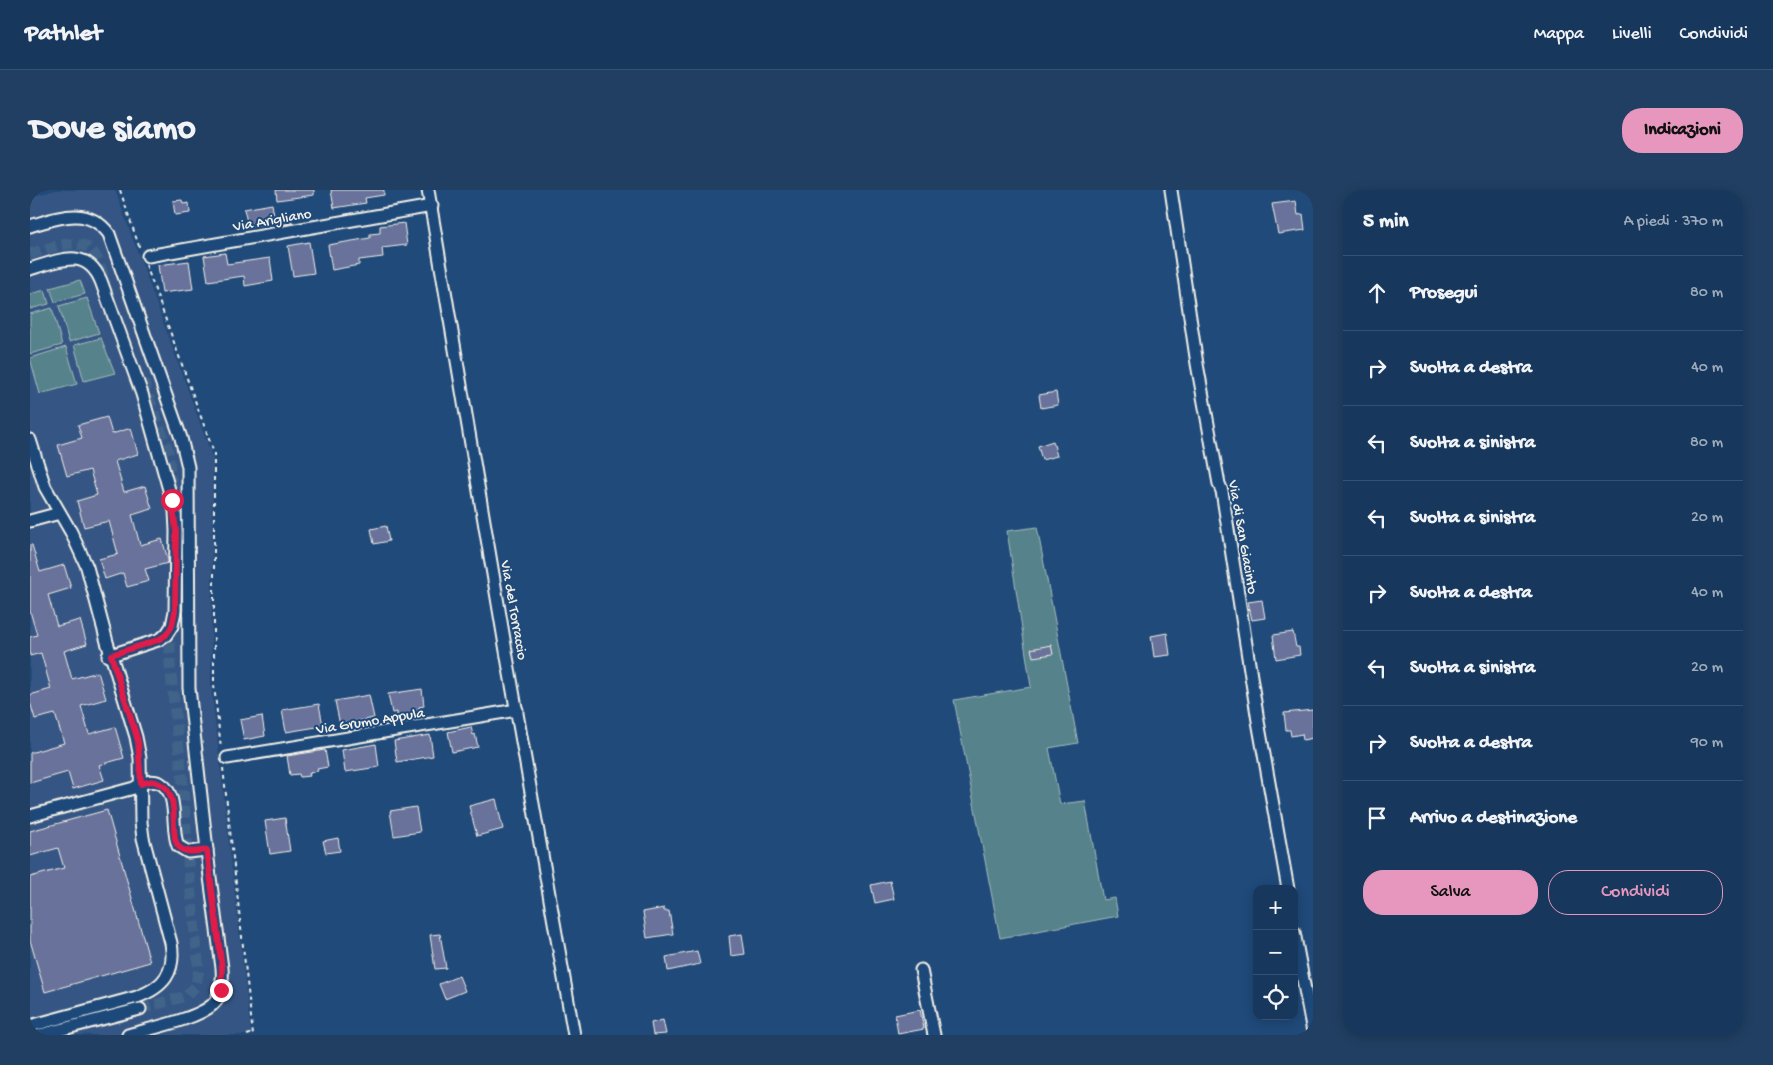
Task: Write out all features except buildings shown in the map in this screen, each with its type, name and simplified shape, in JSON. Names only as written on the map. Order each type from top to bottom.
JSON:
[{"type":"street","name":"Via del Torraccio","points":[[428,190],[574,1035]]},
{"type":"street","name":"Via di San Giacinto","points":[[1171,190],[1198,364],[1219,484],[1222,491],[1258,721],[1287,885]]},
{"type":"street","name":"Via Arigliano","points":[[146,259],[432,206]]},
{"type":"street","points":[[30,226],[63,216],[73,215],[95,222],[109,234],[184,446],[189,477],[189,688],[222,968],[222,982],[220,994],[213,1005],[198,1014],[128,1035]]},
{"type":"street","points":[[30,269],[73,258],[83,261],[96,271],[142,394],[172,500],[176,531],[175,611],[172,626],[166,635],[158,640],[109,653]]},
{"type":"street","points":[[30,274],[76,264],[84,267],[94,275],[137,392],[170,506],[173,534],[170,616],[168,624],[161,634],[151,640],[109,653]]},
{"type":"street","points":[[30,440],[45,487],[71,532],[85,562],[109,653]]},
{"type":"street","points":[[30,450],[43,491],[69,533],[78,552],[138,741],[138,786],[142,832],[171,947],[172,961],[169,971],[160,984],[142,995],[30,1026]]},
{"type":"street","points":[[30,521],[56,514]]},
{"type":"street","name":"Via Grumo Appula","points":[[224,758],[517,710]]},
{"type":"street","points":[[30,816],[150,781],[156,782],[169,792],[174,816],[176,842],[179,848],[188,852],[207,850]]},
{"type":"street","points":[[30,1020],[143,987],[155,981],[162,972],[166,961],[165,945],[135,826],[133,810],[138,786]]},
{"type":"street","points":[[1298,953],[1313,1032]]},
{"type":"street","points":[[921,970],[934,1035]]},
{"type":"street","points":[[40,1035],[140,1010]]},
{"type":"path","points":[[120,190],[214,453],[214,685],[224,758],[253,1034],[247,1035]]},
{"type":"shaded area","points":[[56,190],[115,190],[213,459],[211,685],[251,1035],[30,1035],[30,197]]},
{"type":"green space","points":[[80,280],[85,294],[55,302],[50,288]]},
{"type":"green space","points":[[45,290],[49,304],[30,309],[30,294]]},
{"type":"green space","points":[[87,298],[99,333],[69,342],[59,306]]},
{"type":"green space","points":[[52,308],[62,345],[30,354],[30,314]]},
{"type":"green space","points":[[101,338],[115,373],[84,381],[74,345]]},
{"type":"green space","points":[[66,347],[77,384],[40,394],[30,358]]},
{"type":"green space","points":[[1037,527],[1078,743],[1049,748],[1060,804],[1085,801],[1103,900],[1115,898],[1118,916],[1000,938],[954,700],[1031,687],[1007,531]]},
{"type":"tunnel","points":[[30,254],[64,244],[82,245],[89,248],[95,255],[106,284]]},
{"type":"tunnel","points":[[143,381],[168,450],[172,493]]},
{"type":"tunnel","points":[[140,1009],[186,996],[195,987],[199,970],[189,875],[183,785],[170,665],[170,624]]},
{"type":"route","points":[[172,500],[176,531],[175,611],[172,626],[166,635],[158,640],[111,655],[138,741],[141,784],[147,781],[156,782],[169,792],[174,816],[176,842],[179,848],[188,852],[207,850],[223,977],[221,990]]}]
